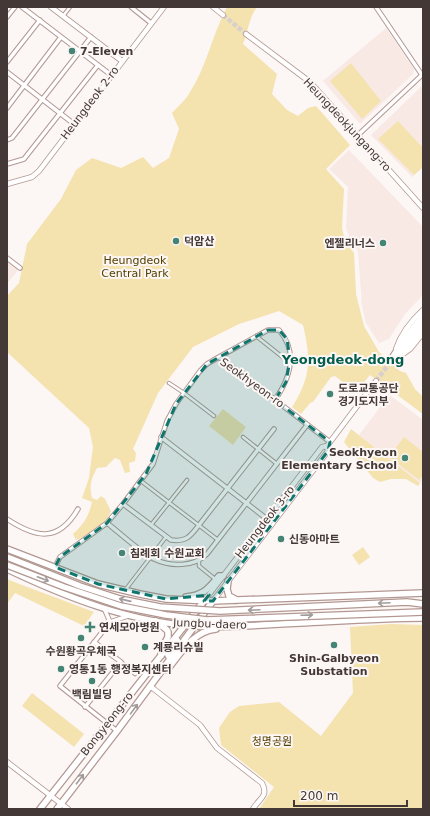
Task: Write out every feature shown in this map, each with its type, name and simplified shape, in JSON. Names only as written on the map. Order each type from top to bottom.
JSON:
[{"type":"highway","points":[[391,362],[403,342],[423,317]]},
{"type":"highway","points":[[391,362],[423,325]]},
{"type":"main road","name":"Jungbu-daero","points":[[7,549],[98,584],[140,594],[167,598],[213,601],[423,593]]},
{"type":"main road","points":[[7,557],[42,572],[107,595],[160,607],[220,611],[407,602],[423,604]]},
{"type":"main road","points":[[7,565],[64,587],[121,606],[166,615],[207,620],[423,612]]},
{"type":"main road","name":"Jungbu-daero","points":[[7,569],[68,596],[104,608],[155,621],[186,625],[236,626],[423,618]]},
{"type":"main road","points":[[167,598],[196,596],[205,592],[216,579],[223,576]]},
{"type":"main road","points":[[228,581],[227,589],[229,596],[239,600]]},
{"type":"main road","name":"Bongyeong-ro","points":[[40,809],[204,601]]},
{"type":"main road","name":"Bongyeong-ro","points":[[57,809],[117,731],[213,601]]},
{"type":"main road","points":[[155,621],[168,632],[168,637],[161,650],[161,656]]},
{"type":"main road","points":[[162,670],[167,670],[192,640],[202,632],[236,626]]},
{"type":"main road","points":[[170,659],[168,654],[178,642],[177,639],[175,639]]},
{"type":"street","points":[[7,17],[15,7]]},
{"type":"street","points":[[22,7],[111,75]]},
{"type":"street","points":[[51,7],[122,61]]},
{"type":"street","points":[[63,16],[70,7]]},
{"type":"street","points":[[131,7],[151,23]]},
{"type":"street","name":"Heungdeok 2-ro","points":[[7,184],[32,177],[39,171],[164,7]]},
{"type":"street","points":[[212,7],[222,15]]},
{"type":"street","points":[[358,134],[423,74],[376,7]]},
{"type":"street","points":[[7,62],[40,20]]},
{"type":"street","name":"Heungdeokjungang-ro","points":[[246,34],[310,82],[423,208]]},
{"type":"street","points":[[7,108],[62,37]]},
{"type":"street","points":[[7,140],[12,138],[91,37]]},
{"type":"street","points":[[7,164],[24,159],[98,65]]},
{"type":"street","points":[[7,72],[74,124]]},
{"type":"street","points":[[7,258],[20,268]]},
{"type":"street","points":[[391,362],[399,339],[416,316],[423,310]]},
{"type":"street","points":[[218,357],[268,330],[279,330],[287,339],[291,352],[286,382],[275,400]]},
{"type":"street","points":[[391,362],[410,349],[423,333]]},
{"type":"street","points":[[256,336],[290,363]]},
{"type":"street","name":"Seokhyeon-ro","points":[[55,567],[60,557],[107,523],[123,504],[154,461],[161,437],[176,404],[207,364],[218,357],[307,425],[329,444]]},
{"type":"street","name":"Heungdeok 3-ro","points":[[213,601],[328,451],[329,444],[376,381]]},
{"type":"street","points":[[169,384],[184,393],[214,416]]},
{"type":"street","points":[[107,523],[150,557],[172,564],[183,564],[199,561],[207,554],[307,425]]},
{"type":"street","points":[[123,504],[171,540],[177,541],[188,538],[274,429]]},
{"type":"street","points":[[161,437],[267,520]]},
{"type":"street","points":[[243,437],[277,464]]},
{"type":"street","name":"Heungdeok 3-ro","points":[[204,601],[322,447],[329,444]]},
{"type":"street","points":[[151,526],[186,480]]},
{"type":"street","points":[[140,481],[218,540]]},
{"type":"street","points":[[7,519],[26,530],[39,535],[51,533],[63,527],[78,509]]},
{"type":"street","points":[[125,590],[166,537]]},
{"type":"street","points":[[199,561],[199,566],[216,579]]},
{"type":"street","points":[[104,608],[110,622]]},
{"type":"street","points":[[117,731],[60,686],[110,622],[130,615]]},
{"type":"street","points":[[94,642],[135,674]]},
{"type":"street","points":[[85,707],[120,662]]},
{"type":"street","points":[[150,686],[200,725],[217,748],[262,783],[265,789],[264,794],[253,809]]},
{"type":"street","points":[[7,762],[68,809]]},
{"type":"highlighted area","points":[[268,330],[279,330],[287,339],[290,360],[286,382],[275,400],[330,442],[328,451],[213,601],[204,601],[209,595],[166,599],[98,584],[55,567],[60,557],[107,523],[146,474],[176,404],[207,364]]},
{"type":"shaded area","points":[[386,28],[414,69],[413,74],[360,124],[323,81]]},
{"type":"shaded area","points":[[422,86],[423,167],[412,177],[371,135]]},
{"type":"shaded area","points":[[349,150],[423,227],[423,295],[405,314],[389,339],[379,343],[366,323],[362,306],[358,251],[351,241],[346,228],[348,187],[329,169]]},
{"type":"shaded area","points":[[7,260],[19,269],[7,284]]},
{"type":"shaded area","name":"Seokhyeon Elementary School","points":[[391,396],[423,420],[423,480],[420,483],[359,435],[387,398]]},
{"type":"green space","name":"Heungdeok Central Park","points":[[227,7],[257,7],[250,20],[243,44],[277,74],[272,94],[287,110],[298,116],[308,108],[316,106],[350,145],[326,169],[344,189],[342,228],[345,241],[354,253],[356,294],[364,326],[379,352],[400,371],[406,373],[415,389],[423,397],[423,414],[370,375],[356,392],[335,376],[331,377],[313,402],[310,403],[301,414],[292,407],[303,387],[308,368],[306,337],[303,325],[279,311],[239,324],[193,347],[158,393],[133,449],[136,453],[135,461],[129,463],[130,472],[125,473],[120,460],[115,458],[106,467],[97,468],[91,483],[92,498],[97,500],[101,496],[105,499],[111,511],[106,521],[76,540],[73,534],[85,520],[92,502],[82,498],[89,478],[93,447],[89,428],[7,352],[7,296],[19,283],[27,244],[61,199],[76,170],[92,158],[121,168],[143,157],[153,168],[169,158],[179,129],[172,113],[186,98],[196,82],[217,28]]},
{"type":"green space","points":[[351,63],[381,101],[362,119],[330,81]]},
{"type":"green space","points":[[398,121],[423,148],[423,167],[414,175],[378,139]]},
{"type":"green space","points":[[223,409],[246,427],[233,445],[209,426]]},
{"type":"green space","points":[[351,429],[420,483],[418,486],[406,479],[391,479],[380,482],[373,478],[344,442]]},
{"type":"green space","points":[[404,437],[423,452],[423,475],[419,480],[389,457]]},
{"type":"green space","points":[[363,547],[370,557],[359,565],[352,555]]},
{"type":"green space","points":[[7,579],[94,612],[84,626],[15,593],[7,604]]},
{"type":"green space","name":"청명공원","points":[[391,624],[423,625],[423,809],[259,809],[274,787],[221,745],[219,728],[230,712],[239,706],[279,702],[321,736],[353,693],[350,627]]},
{"type":"green space","points":[[32,693],[84,734],[74,747],[22,706]]},
{"type":"tunnel","points":[[223,15],[246,34]]},
{"type":"tunnel","points":[[376,381],[391,361]]},
{"type":"place","name":"7-Eleven","points":[[72,51]]},
{"type":"place","name":"덕암산","points":[[176,241]]},
{"type":"place","name":"엔젤리너스","points":[[383,243]]},
{"type":"place","name":"도로교통공단 경기도지부","points":[[330,394]]},
{"type":"place","name":"Seokhyeon Elementary School","points":[[405,458]]},
{"type":"place","name":"신동아마트","points":[[281,539]]},
{"type":"place","name":"침례회 수원교회","points":[[122,553]]},
{"type":"place","name":"연세모아병원","points":[[90,627]]},
{"type":"place","name":"수원황곡우체국","points":[[81,638]]},
{"type":"place","name":"Shin-Galbyeon Substation","points":[[334,645]]},
{"type":"place","name":"계룡리슈빌","points":[[145,647]]},
{"type":"place","name":"영통1동 행정복지센터","points":[[61,669]]},
{"type":"place","name":"백림빌딩","points":[[92,681]]},
{"type":"district","name":"Yeongdeok-dong","points":[[343,359]]}]
